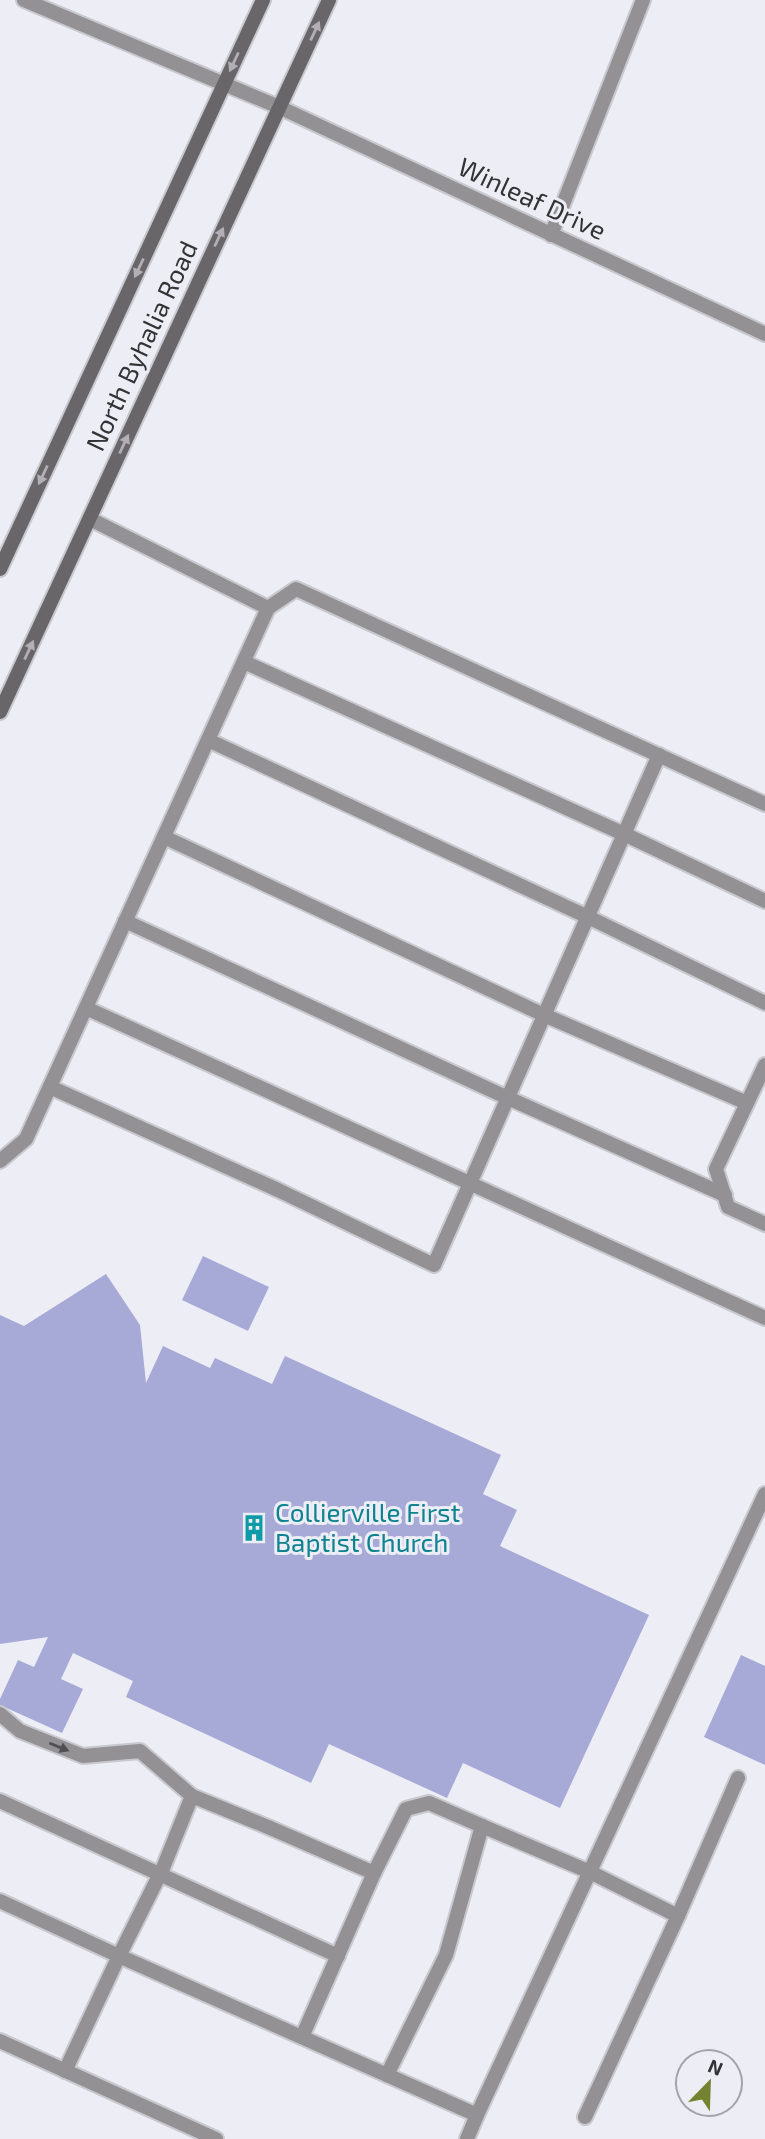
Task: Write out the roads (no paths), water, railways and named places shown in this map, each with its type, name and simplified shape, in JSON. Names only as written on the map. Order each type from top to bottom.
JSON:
[{"type":"main road","name":"North Byhalia Road","points":[[0,569],[263,0]]},
{"type":"main road","name":"North Byhalia Road","points":[[0,712],[329,0]]},
{"type":"street","name":"Winleaf Drive","points":[[24,0],[279,107],[765,334]]},
{"type":"street","points":[[551,234],[643,0]]},
{"type":"street","points":[[90,519],[268,608]]},
{"type":"street","points":[[0,1161],[26,1139],[268,608],[296,589],[765,804]]},
{"type":"street","points":[[244,662],[624,834],[765,901]]},
{"type":"street","points":[[208,740],[765,1003]]},
{"type":"street","points":[[50,1087],[278,1190],[434,1265],[659,755]]},
{"type":"street","points":[[164,837],[544,1015],[747,1102]]},
{"type":"street","points":[[125,921],[725,1195]]},
{"type":"street","points":[[86,1008],[765,1318]]},
{"type":"street","points":[[765,1065],[716,1169],[728,1207],[765,1224]]},
{"type":"street","points":[[467,2139],[765,1494]]},
{"type":"street","points":[[0,1714],[20,1731],[83,1756],[139,1751],[192,1796],[374,1873]]},
{"type":"street","points":[[585,2117],[738,1778]]},
{"type":"street","points":[[65,2071],[160,1874],[192,1796]]},
{"type":"street","points":[[0,1801],[338,1956]]},
{"type":"street","points":[[302,2037],[374,1873],[406,1809],[429,1803],[590,1872],[678,1916]]},
{"type":"street","points":[[387,2075],[446,1955],[482,1826]]},
{"type":"street","points":[[0,1901],[477,2115]]},
{"type":"street","points":[[0,2041],[216,2139]]},
{"type":"place","name":"Collierville First Baptist Church","points":[[254,1528]]}]
